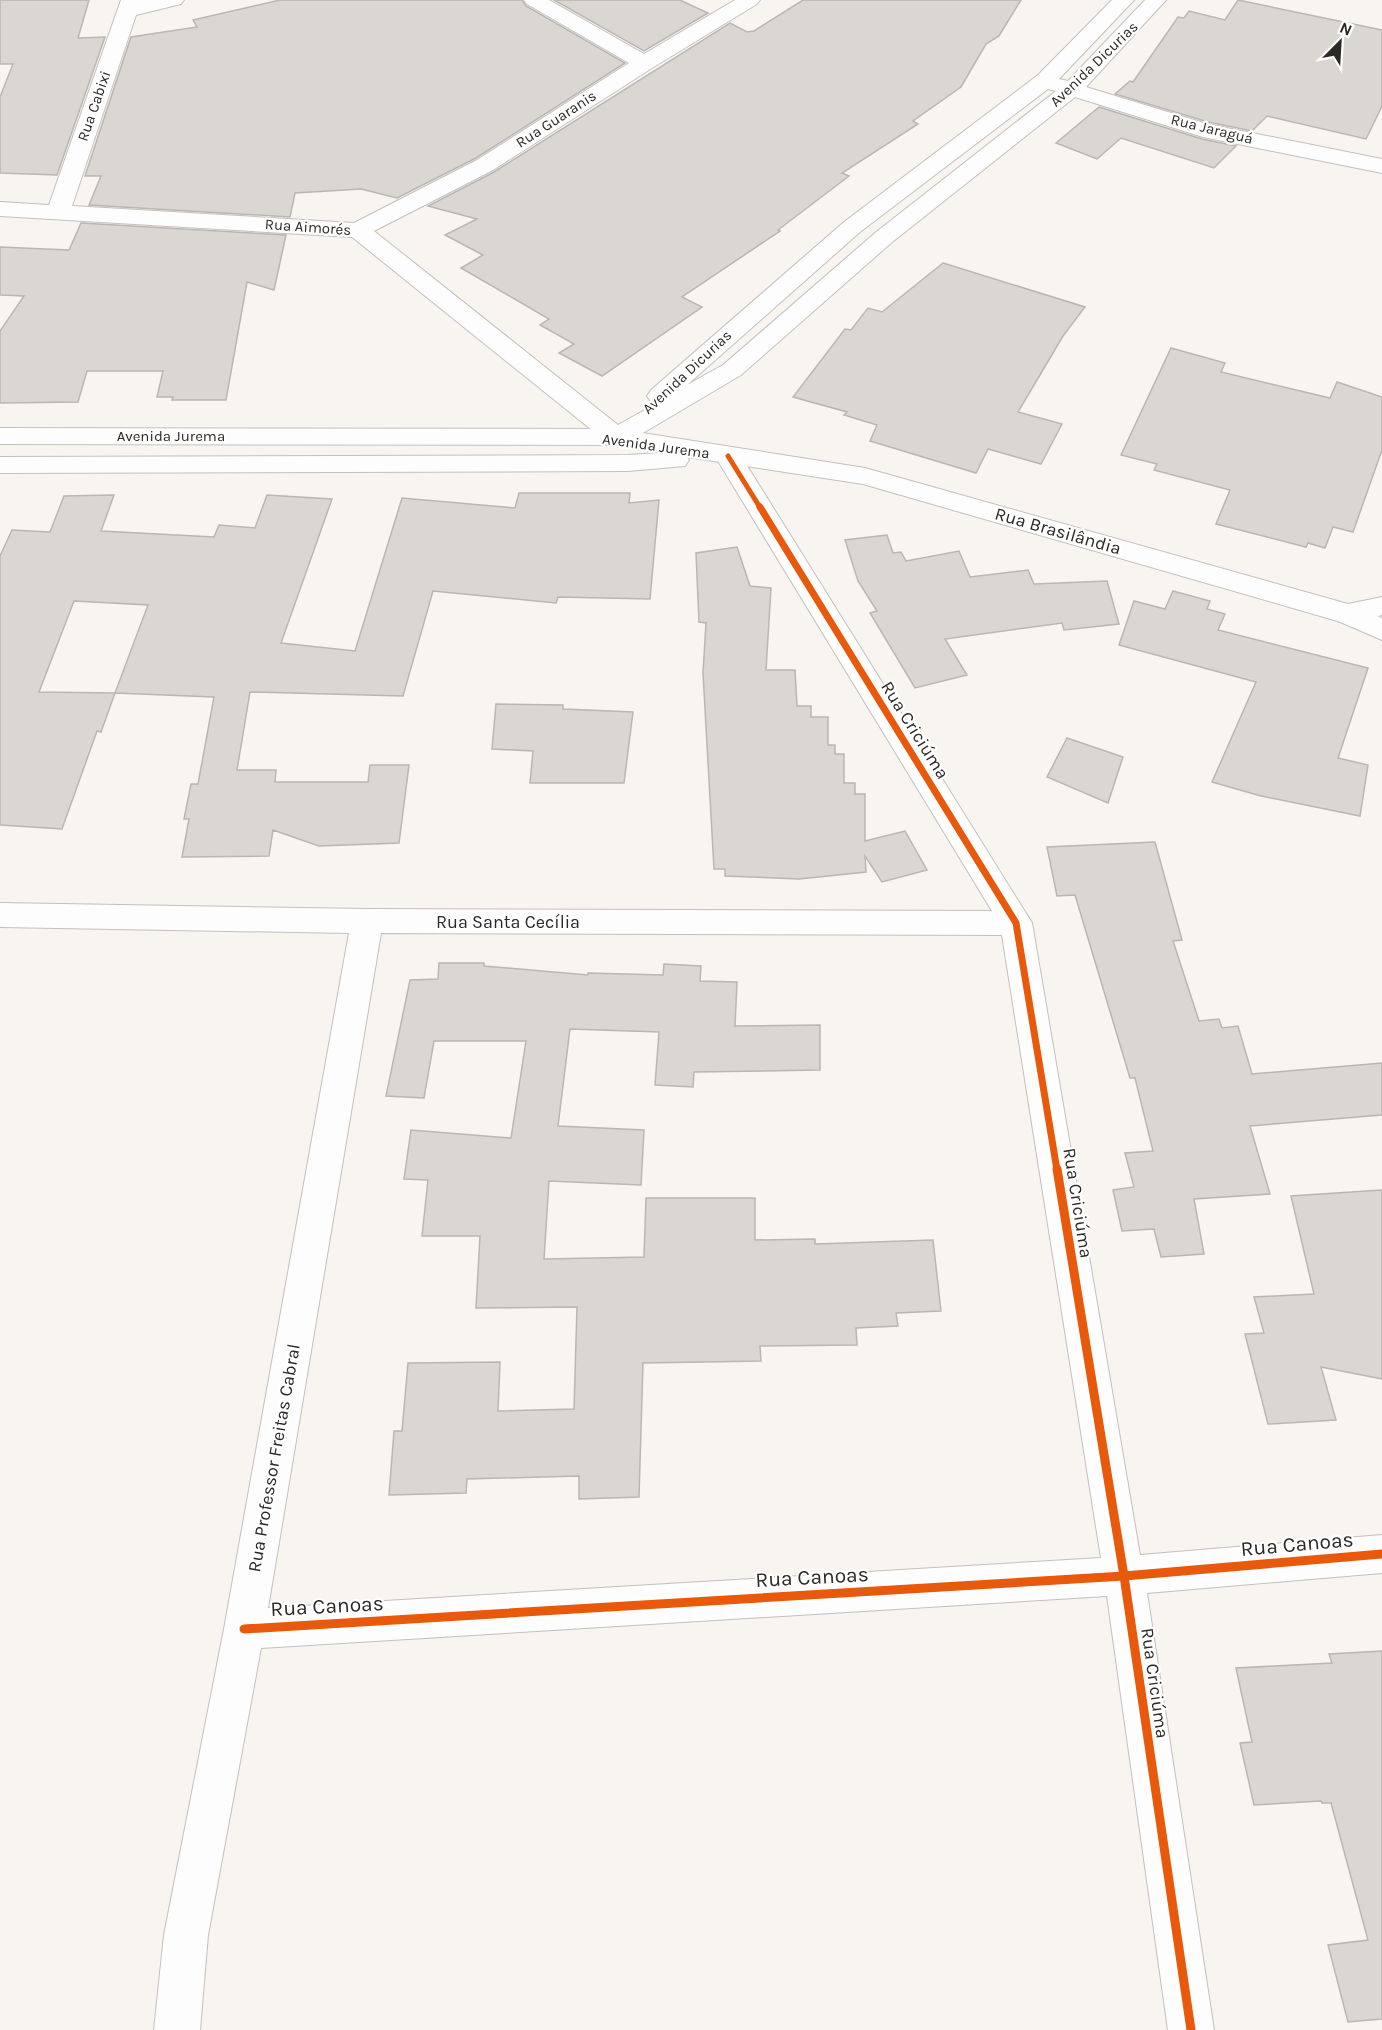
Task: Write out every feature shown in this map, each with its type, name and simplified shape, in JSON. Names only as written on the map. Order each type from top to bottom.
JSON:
[{"type":"street","points":[[129,6],[174,0]]},
{"type":"street","points":[[534,0],[644,63]]},
{"type":"street","name":"Rua Guaranis","points":[[358,230],[485,165],[644,63],[750,0]]},
{"type":"street","name":"Avenida Dicurias","points":[[617,437],[700,358],[852,227],[1046,80],[1124,0]]},
{"type":"street","name":"Avenida Dicurias","points":[[617,437],[732,370],[883,238],[1072,89],[1156,0]]},
{"type":"street","name":"Rua Cabixi","points":[[58,212],[129,6]]},
{"type":"street","name":"Rua Jaraguá","points":[[1046,80],[1203,130],[1382,166]]},
{"type":"street","name":"Rua Aimorés","points":[[0,209],[358,230],[617,437]]},
{"type":"street","name":"Avenida Jurema","points":[[0,436],[617,437],[728,456]]},
{"type":"street","name":"Avenida Jurema","points":[[0,465],[628,463],[728,456]]},
{"type":"street","name":"Rua Brasilândia","points":[[728,456],[865,476],[1348,614],[1382,630]]},
{"type":"street","name":"Rua Criciúma","points":[[728,456],[1017,923],[1124,1576],[1191,2030]]},
{"type":"street","points":[[1348,614],[1382,606]]},
{"type":"street","name":"Rua Santa Cecília","points":[[0,915],[367,921],[1017,923]]},
{"type":"street","name":"Rua Professor Freitas Cabral","points":[[177,2030],[186,1935],[244,1629],[367,921]]},
{"type":"street","name":"Rua Canoas","points":[[244,1629],[1124,1576],[1382,1554]]},
{"type":"building","points":[[0,0],[89,0],[78,38],[105,37],[57,175],[0,173],[0,97],[13,64],[0,64]]},
{"type":"building","points":[[280,0],[522,0],[526,6],[625,63],[476,158],[397,198],[361,189],[295,193],[290,217],[89,205],[101,176],[85,176],[131,37],[197,27],[193,20]]},
{"type":"building","points":[[554,0],[680,0],[708,13],[644,51]]},
{"type":"building","points":[[803,0],[1021,0],[999,36],[986,44],[961,87],[913,121],[918,124],[842,173],[849,176],[778,230],[780,231],[682,297],[702,307],[602,376],[559,353],[574,344],[540,325],[549,319],[461,268],[483,255],[445,235],[477,219],[428,206],[494,172],[730,23],[747,32],[754,31]]},
{"type":"building","points":[[1238,0],[1382,30],[1382,106],[1366,139],[1267,116],[1252,131],[1208,122],[1115,94],[1130,81],[1133,82],[1178,17],[1184,18],[1189,11],[1225,20]]},
{"type":"building","points":[[1099,107],[1202,139],[1236,146],[1214,168],[1121,138],[1097,159],[1056,143]]},
{"type":"building","points":[[81,223],[286,235],[274,290],[247,282],[226,400],[172,400],[173,397],[157,397],[163,371],[87,371],[78,402],[0,403],[0,331],[24,296],[0,295],[0,247],[69,250]]},
{"type":"building","points":[[943,263],[1085,307],[1063,336],[1018,412],[1062,424],[1041,464],[988,449],[976,473],[870,441],[877,425],[844,415],[847,412],[793,397],[845,329],[851,330],[868,308],[882,312]]},
{"type":"building","points":[[1171,348],[1225,363],[1221,372],[1330,398],[1337,382],[1382,397],[1382,450],[1353,532],[1333,527],[1325,548],[1308,543],[1306,547],[1216,524],[1230,490],[1154,470],[1157,464],[1121,455]]},
{"type":"building","points":[[519,493],[630,493],[629,503],[659,500],[650,599],[558,597],[556,603],[433,591],[403,696],[250,692],[237,770],[276,770],[275,782],[368,782],[370,765],[409,765],[399,843],[319,846],[273,830],[269,856],[182,857],[189,819],[184,819],[191,784],[198,784],[214,697],[115,693],[101,732],[97,731],[62,829],[0,825],[0,556],[12,530],[50,532],[64,496],[114,495],[101,531],[214,537],[219,525],[255,528],[267,495],[332,499],[281,643],[355,651],[402,498],[515,508]],"holes":[[[74,601],[148,605],[115,693],[39,692]]]},
{"type":"building","points":[[887,535],[893,553],[901,552],[906,561],[959,551],[970,577],[1028,570],[1034,584],[1107,581],[1119,624],[1064,630],[1062,623],[945,639],[967,675],[915,688],[870,613],[877,611],[858,581],[845,540]]},
{"type":"building","points":[[737,547],[750,586],[771,588],[766,670],[795,670],[797,706],[811,706],[811,717],[828,717],[828,745],[835,745],[835,754],[844,754],[844,783],[855,783],[855,794],[865,794],[865,841],[905,831],[927,870],[882,882],[865,856],[866,872],[799,879],[725,876],[725,869],[714,869],[703,673],[706,623],[699,622],[696,553]]},
{"type":"building","points":[[1173,591],[1210,601],[1207,609],[1225,614],[1218,630],[1368,668],[1338,758],[1368,765],[1360,816],[1261,796],[1212,782],[1256,682],[1119,645],[1134,601],[1165,609]]},
{"type":"building","points":[[496,704],[563,705],[563,709],[633,712],[624,783],[530,783],[533,751],[492,749]]},
{"type":"building","points":[[1067,738],[1123,757],[1108,803],[1047,777]]},
{"type":"building","points":[[1155,842],[1182,940],[1173,941],[1199,1021],[1219,1019],[1222,1028],[1238,1026],[1252,1074],[1382,1063],[1382,1115],[1250,1126],[1270,1194],[1194,1199],[1204,1254],[1161,1257],[1154,1229],[1122,1231],[1113,1190],[1134,1187],[1125,1153],[1153,1151],[1135,1078],[1130,1078],[1075,895],[1057,896],[1047,847]]},
{"type":"building","points":[[439,963],[484,963],[484,966],[588,975],[588,973],[663,975],[664,964],[701,966],[700,981],[737,982],[735,1026],[820,1025],[820,1070],[694,1072],[693,1087],[655,1085],[659,1032],[570,1029],[558,1126],[644,1130],[641,1185],[549,1181],[544,1259],[644,1257],[646,1198],[755,1198],[755,1240],[815,1239],[815,1244],[933,1240],[941,1311],[896,1313],[898,1326],[856,1328],[857,1345],[760,1346],[761,1361],[643,1363],[639,1497],[579,1499],[579,1476],[467,1479],[466,1493],[389,1495],[394,1431],[402,1431],[408,1363],[500,1362],[498,1411],[574,1409],[577,1307],[476,1308],[480,1236],[422,1236],[428,1180],[404,1179],[411,1130],[511,1138],[526,1041],[434,1041],[424,1098],[386,1096],[410,980],[438,979]]},
{"type":"building","points":[[1382,1190],[1382,1379],[1321,1367],[1336,1420],[1268,1424],[1245,1334],[1264,1333],[1254,1297],[1314,1294],[1291,1196]]},
{"type":"building","points":[[1382,1651],[1382,2019],[1348,2022],[1328,1945],[1368,1940],[1331,1803],[1321,1801],[1254,1805],[1240,1743],[1252,1742],[1236,1668],[1332,1663],[1329,1654]]},
{"type":"cycle path","points":[[728,456],[1016,923],[1124,1576],[1191,2030]]},
{"type":"cycle path","points":[[244,1629],[1124,1576],[1382,1554]]}]
